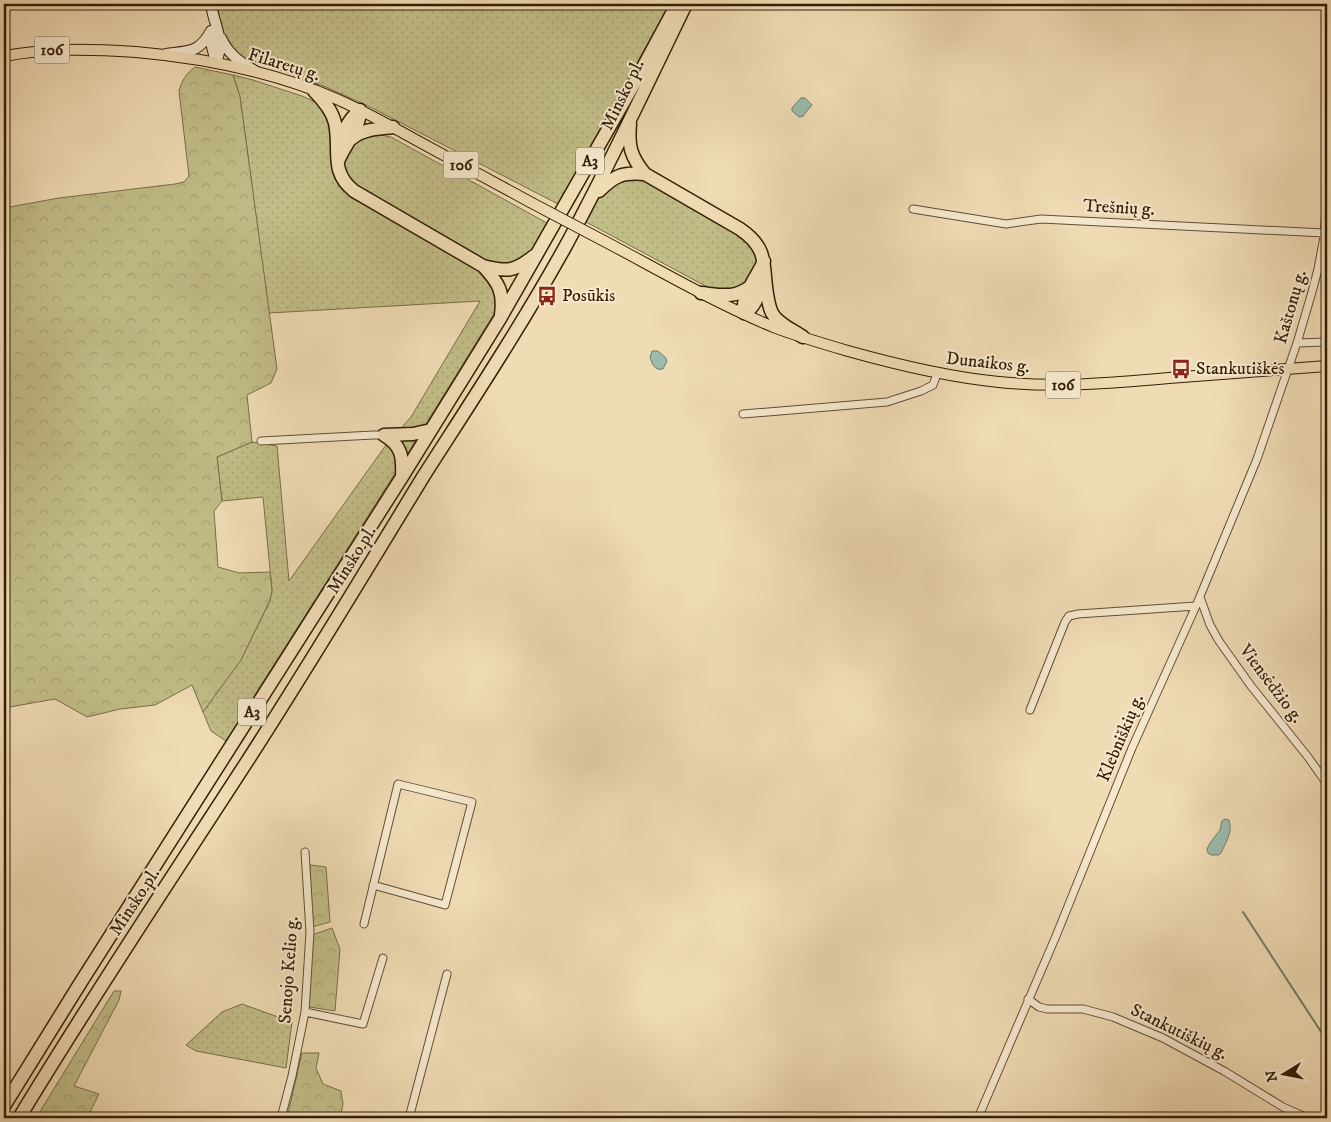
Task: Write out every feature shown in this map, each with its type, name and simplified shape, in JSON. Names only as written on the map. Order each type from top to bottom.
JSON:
[{"type":"highway","name":"Minsko pl.","points":[[4,1106],[402,477],[501,317],[636,82],[677,4]]},
{"type":"highway","name":"Minsko pl.","points":[[19,1118],[147,914],[249,758],[421,481],[495,366],[543,286],[592,197],[686,4]]},
{"type":"highway","points":[[314,90],[323,100],[333,117],[343,144]]},
{"type":"highway","points":[[360,110],[348,121],[344,129],[343,144],[338,161],[340,174],[347,186],[483,266],[500,270],[512,269],[520,267],[538,253]]},
{"type":"highway","points":[[631,119],[630,147],[633,156],[645,174],[748,234],[758,245],[765,267],[768,298],[773,314],[778,320],[803,337]]},
{"type":"highway","points":[[343,144],[358,133],[380,128],[392,128]]},
{"type":"highway","points":[[592,197],[608,181],[616,176],[629,173],[645,174]]},
{"type":"highway","points":[[483,266],[500,288],[502,295],[501,317]]},
{"type":"highway","points":[[744,314],[744,302],[751,286],[765,267]]},
{"type":"highway","points":[[744,314],[754,304],[765,267]]},
{"type":"highway","points":[[701,292],[721,295],[736,294],[744,292],[751,286]]},
{"type":"highway","points":[[384,436],[413,434],[431,430]]},
{"type":"highway","points":[[384,436],[396,444],[402,455],[402,477]]},
{"type":"main road","points":[[211,4],[216,33],[237,60],[255,72]]},
{"type":"main road","points":[[166,54],[194,49],[216,33]]},
{"type":"main road","points":[[216,33],[212,47],[216,62]]},
{"type":"main road","name":"Filaretų g.","points":[[4,56],[29,52],[79,49],[166,54],[216,62],[314,90],[360,110],[701,292]]},
{"type":"main road","name":"106","points":[[701,292],[744,314]]},
{"type":"main road","name":"Dunaikos g.","points":[[744,314],[776,328],[877,359],[937,374],[1000,382],[1067,385],[1105,384],[1327,366]]},
{"type":"street","name":"Kaštonų g.","points":[[1289,368],[1318,269],[1324,233],[1327,194]]},
{"type":"street","name":"Trešnių g.","points":[[913,210],[1006,224],[1041,219],[1324,233]]},
{"type":"street","points":[[1297,343],[1327,342]]},
{"type":"street","name":"Klebniškių g.","points":[[978,1118],[1063,919],[1132,748],[1200,598],[1257,459],[1289,368]]},
{"type":"street","points":[[744,414],[887,402],[933,385],[937,374]]},
{"type":"street","points":[[261,441],[384,436]]},
{"type":"street","name":"Viensėdžio g.","points":[[1200,598],[1210,625],[1220,641],[1251,686],[1308,757],[1327,784]]},
{"type":"street","points":[[1030,710],[1068,616],[1196,606]]},
{"type":"street","points":[[364,924],[373,885],[398,784],[472,802],[445,905],[373,885]]},
{"type":"street","name":"Senojo Kelio g.","points":[[281,1118],[292,1076],[304,1012],[310,932],[305,852]]},
{"type":"street","points":[[304,1012],[363,1024],[382,958]]},
{"type":"street","points":[[408,1118],[447,974]]},
{"type":"street","name":"Stankutiškių g.","points":[[1028,1000],[1047,1010],[1083,1009],[1113,1017],[1163,1038],[1231,1075],[1283,1107],[1308,1118]]},
{"type":"green space","points":[[217,4],[670,4],[558,204],[368,106],[293,74],[243,58],[234,52],[224,36]]},
{"type":"green space","points":[[195,67],[233,75],[240,97],[277,369],[271,383],[247,395],[252,442],[217,457],[222,501],[214,511],[218,567],[239,573],[270,572],[272,590],[270,600],[241,660],[203,712],[192,685],[155,705],[120,709],[87,717],[55,699],[4,708],[4,208],[59,198],[184,182],[189,176],[179,91],[189,72]]},
{"type":"green space","points":[[233,75],[302,96],[318,103],[330,119],[334,176],[340,187],[350,197],[485,274],[495,286],[497,309],[226,741],[211,731],[203,712],[241,659],[270,601],[272,590],[263,497],[222,501],[217,457],[252,442],[277,446],[289,581],[386,445],[411,417],[480,301],[269,313],[240,97]]},
{"type":"green space","points":[[381,135],[391,137],[547,223],[531,252],[517,264],[490,264],[368,195],[349,179],[343,163],[345,150],[361,136]]},
{"type":"green space","points":[[619,179],[644,179],[737,233],[753,248],[758,261],[744,289],[711,289],[586,222],[601,194]]},
{"type":"green space","points":[[310,865],[326,867],[330,922],[312,927]]},
{"type":"green space","points":[[332,928],[340,949],[335,1011],[309,1007],[312,935]]},
{"type":"green space","points":[[114,991],[121,991],[119,1000],[74,1086],[99,1094],[87,1118],[36,1118]]},
{"type":"green space","points":[[242,1004],[292,1022],[286,1068],[196,1051],[186,1045],[222,1012]]},
{"type":"green space","points":[[302,1053],[319,1053],[316,1068],[323,1084],[341,1091],[343,1104],[340,1118],[287,1118]]},
{"type":"shaded area","points":[[801,98],[805,98],[812,105],[803,116],[799,117],[792,111],[792,108]]},
{"type":"shaded area","points":[[652,351],[658,351],[665,357],[667,361],[663,369],[655,368],[650,357]]},
{"type":"shaded area","points":[[1225,819],[1229,820],[1230,824],[1228,837],[1221,853],[1219,855],[1211,855],[1207,849],[1220,830],[1222,821]]},
{"type":"waterway","points":[[1243,912],[1327,1041]]},
{"type":"place","name":"Posūkis","points":[[547,296]]},
{"type":"place","name":"Stankutiškės","points":[[1181,369]]}]
